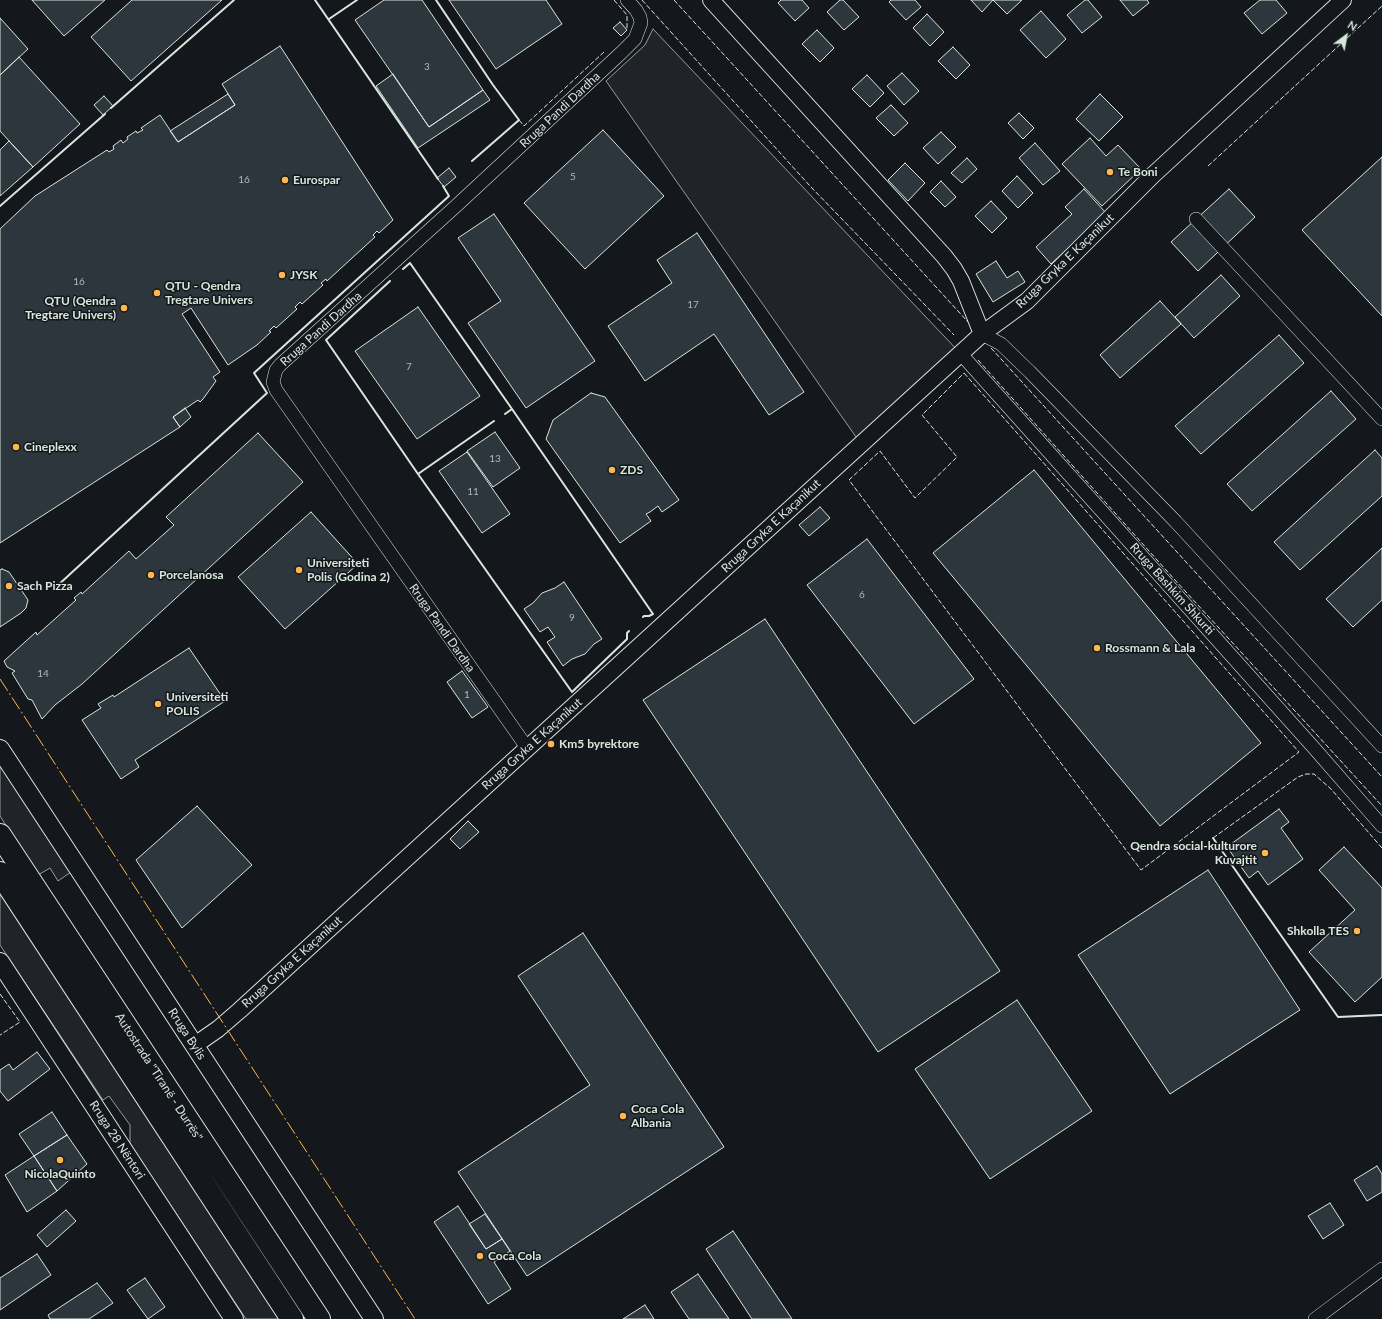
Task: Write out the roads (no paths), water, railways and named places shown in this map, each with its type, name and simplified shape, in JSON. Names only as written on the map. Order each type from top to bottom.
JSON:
[{"type":"highway","name":"Autostrada \"Tiranë - Durrës\"","points":[[0,835],[319,1319]]},
{"type":"highway","name":"Autostrada \"Tiranë - Durrës\"","points":[[0,873],[292,1319]]},
{"type":"main road","name":"Rruga Bylis","points":[[0,749],[374,1319]]},
{"type":"main road","name":"Rruga 28 Nëntori","points":[[0,962],[234,1319]]},
{"type":"street","name":"Rruga Pandi Dardha","points":[[528,749],[276,390],[273,382],[276,370],[280,365],[456,206],[635,39],[641,23],[640,17],[627,0]]},
{"type":"street","points":[[711,0],[944,256],[961,281],[982,334],[1001,344],[1030,372],[1176,522],[1380,741]]},
{"type":"street","name":"Rruga Gryka E Kaçanikut","points":[[195,1046],[240,1010],[982,334],[1027,301],[1153,175],[1343,0]]},
{"type":"street","points":[[1196,219],[1381,416]]},
{"type":"street","name":"Rruga Bashkim Shkurti","points":[[961,354],[1382,826]]},
{"type":"street","points":[[1315,1319],[1382,1269]]},
{"type":"place","name":"Te Boni","points":[[1110,172]]},
{"type":"place","name":"Eurospar","points":[[285,180]]},
{"type":"place","name":"JYSK","points":[[282,275]]},
{"type":"place","name":"QTU - Qendra Tregtare Univers","points":[[157,293]]},
{"type":"place","name":"QTU (Qendra Tregtare Univers)","points":[[124,308]]},
{"type":"place","name":"Cineplexx","points":[[16,447]]},
{"type":"place","name":"ZDS","points":[[612,470]]},
{"type":"place","name":"Universiteti Polis (Godina 2)","points":[[299,570]]},
{"type":"place","name":"Porcelanosa","points":[[151,575]]},
{"type":"place","name":"Sach Pizza","points":[[9,586]]},
{"type":"place","name":"Rossmann & Lala","points":[[1097,648]]},
{"type":"place","name":"Universiteti POLIS","points":[[158,704]]},
{"type":"place","name":"Km5 byrektore","points":[[551,744]]},
{"type":"place","name":"Qendra social-kulturore Kuvajtit","points":[[1265,853]]},
{"type":"place","name":"Shkolla TES","points":[[1357,931]]},
{"type":"place","name":"Coca Cola Albania","points":[[623,1116]]},
{"type":"place","name":"NicolaQuinto","points":[[60,1160]]},
{"type":"place","name":"Coca Cola","points":[[480,1256]]}]
